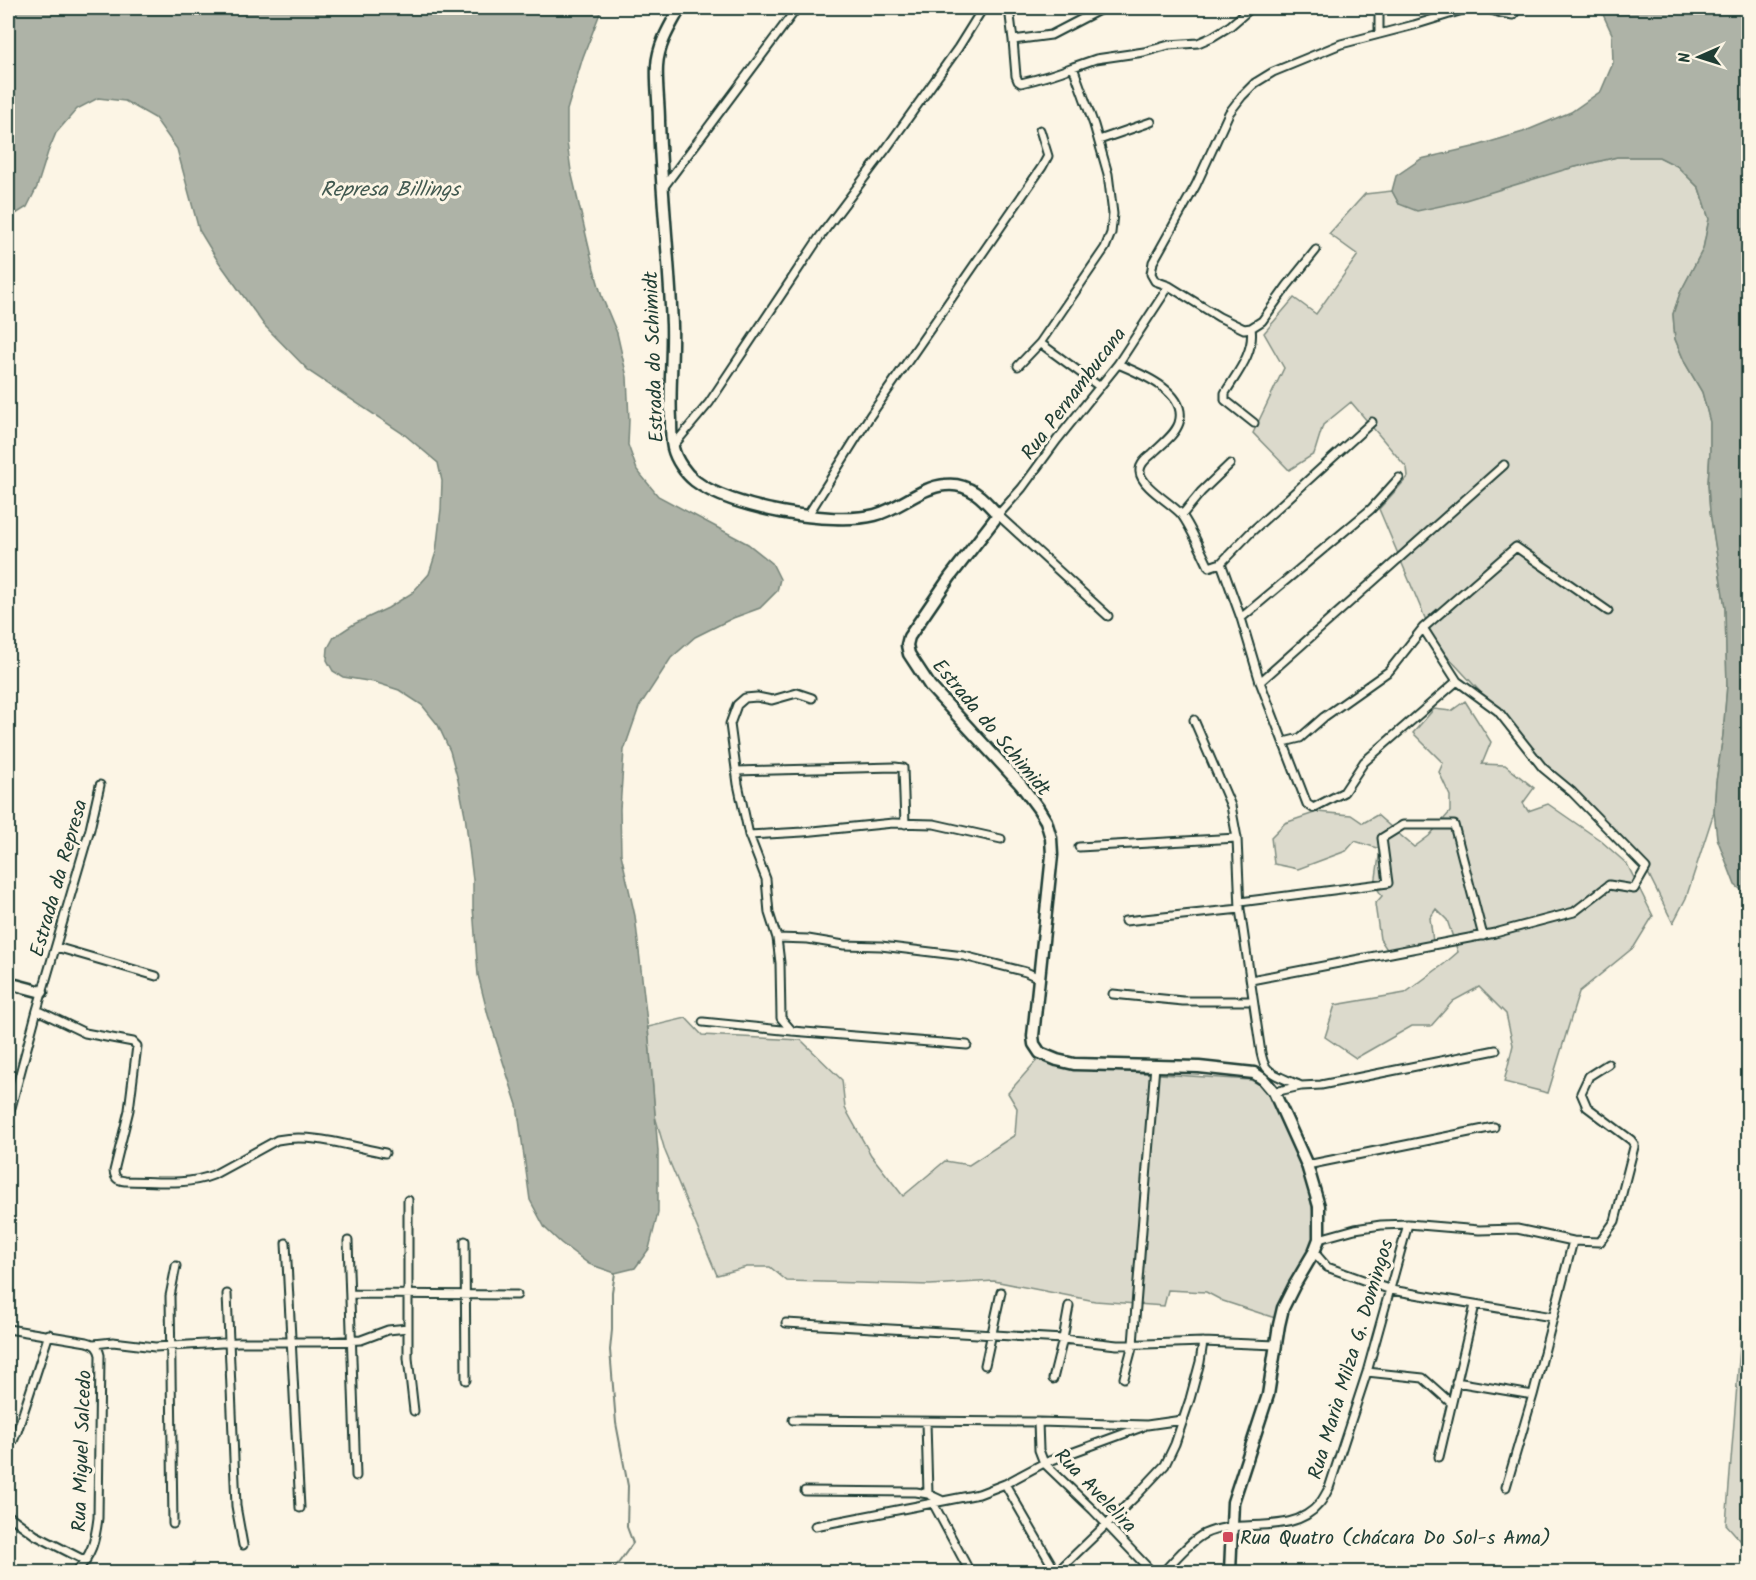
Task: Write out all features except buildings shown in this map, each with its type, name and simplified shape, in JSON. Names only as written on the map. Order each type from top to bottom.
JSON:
[{"type":"street","name":"Estrada do Schimidt","points":[[680,8],[660,49],[657,65],[672,326],[670,412],[672,446],[679,462],[693,480],[709,490],[765,510],[844,519],[873,516],[891,510],[933,488],[945,485],[961,486],[974,491],[998,515],[950,577],[909,637],[907,645],[909,654],[930,686],[1021,785],[1046,821],[1051,838],[1052,855],[1034,1044],[1046,1057],[1074,1064],[1199,1067],[1254,1073],[1263,1079],[1274,1092],[1307,1165],[1319,1206],[1319,1239],[1283,1308],[1268,1395],[1233,1502],[1230,1572]]},
{"type":"street","points":[[663,188],[797,8]]},
{"type":"street","points":[[672,446],[709,403],[819,238],[952,57],[983,8]]},
{"type":"street","points":[[1009,8],[1016,76],[1021,83],[1096,59],[1144,52],[1169,45],[1198,43],[1230,26],[1251,8]]},
{"type":"street","points":[[1013,40],[1050,34],[1103,8]]},
{"type":"street","points":[[1379,8],[1379,34]]},
{"type":"street","points":[[1316,250],[1262,321],[1251,328],[1244,329],[1219,316],[1153,278],[1151,274],[1153,262],[1196,185],[1229,113],[1255,83],[1273,72],[1341,44],[1469,8]]},
{"type":"street","points":[[1485,8],[1513,15],[1518,8]]},
{"type":"street","points":[[1018,366],[1040,343],[1098,258],[1111,233],[1113,214],[1108,174],[1099,140],[1073,67]]},
{"type":"street","points":[[1099,140],[1151,123]]},
{"type":"street","points":[[808,515],[870,416],[1042,167],[1047,156],[1040,130]]},
{"type":"street","name":"Rua Pernambucana","points":[[998,515],[1022,488],[1118,364],[1169,286]]},
{"type":"street","points":[[1251,328],[1253,339],[1250,350],[1225,393],[1225,400],[1254,423]]},
{"type":"street","points":[[1040,343],[1100,387]]},
{"type":"street","points":[[1118,364],[1153,380],[1175,400],[1180,415],[1178,425],[1140,466],[1139,474],[1144,482],[1182,515],[1209,567],[1221,563],[1250,533],[1372,422]]},
{"type":"street","points":[[1182,515],[1200,492],[1230,464]]},
{"type":"street","points":[[1260,682],[1504,465]]},
{"type":"street","points":[[1241,618],[1371,509],[1399,478]]},
{"type":"street","points":[[998,515],[1108,616]]},
{"type":"street","points":[[1284,742],[1300,738],[1324,717],[1389,671],[1423,628],[1516,547],[1608,611]]},
{"type":"street","points":[[1221,563],[1278,733],[1284,742],[1307,804],[1313,807],[1344,792],[1364,762],[1457,681]]},
{"type":"street","points":[[1251,980],[1484,936],[1574,912],[1609,885],[1634,889],[1646,868],[1572,792],[1543,768],[1498,711],[1457,681],[1423,628]]},
{"type":"street","points":[[792,1031],[781,1018],[777,938],[769,914],[766,879],[749,835],[736,771],[730,724],[737,705],[745,698],[757,697],[772,700],[797,693],[812,698]]},
{"type":"street","points":[[1194,720],[1231,806],[1237,838],[1240,906],[1261,1053],[1266,1067],[1274,1074],[1301,1086]]},
{"type":"street","points":[[736,771],[903,768],[905,824]]},
{"type":"street","name":"Estrada da Represa","points":[[8,1119],[42,992],[90,829],[100,785]]},
{"type":"street","points":[[749,835],[934,824],[1001,839]]},
{"type":"street","points":[[1125,921],[1388,883],[1382,838],[1403,825],[1454,825],[1484,936]]},
{"type":"street","points":[[1079,847],[1237,838]]},
{"type":"street","points":[[777,938],[808,939],[844,945],[881,946],[964,956],[1026,972],[1039,978]]},
{"type":"street","points":[[56,947],[156,976]]},
{"type":"street","points":[[8,983],[42,992]]},
{"type":"street","points":[[1113,994],[1184,1001],[1253,1000]]},
{"type":"street","points":[[37,1010],[85,1032],[133,1042],[137,1046],[129,1110],[114,1171],[114,1176],[118,1180],[188,1182],[202,1179],[277,1140],[287,1138],[308,1138],[385,1153]]},
{"type":"street","points":[[703,1022],[967,1045]]},
{"type":"street","points":[[1274,1092],[1301,1086],[1321,1085],[1496,1050]]},
{"type":"street","points":[[1319,1239],[1355,1229],[1408,1224],[1479,1230],[1517,1229],[1573,1241],[1600,1242],[1615,1221],[1634,1148],[1631,1140],[1587,1107],[1581,1093],[1589,1076],[1608,1064]]},
{"type":"street","points":[[1124,1378],[1133,1344],[1155,1065]]},
{"type":"street","points":[[1307,1165],[1494,1127]]},
{"type":"street","points":[[408,1200],[408,1358],[414,1411]]},
{"type":"street","name":"Rua Maria Milza G. Domingos","points":[[1163,1572],[1203,1535],[1232,1527],[1262,1526],[1291,1521],[1305,1516],[1319,1504],[1329,1488],[1367,1372],[1408,1224]]},
{"type":"street","points":[[348,1241],[356,1476]]},
{"type":"street","points":[[465,1241],[466,1380]]},
{"type":"street","points":[[1506,1487],[1533,1395],[1573,1241]]},
{"type":"street","points":[[286,1243],[300,1508]]},
{"type":"street","points":[[1314,1252],[1327,1268],[1391,1290],[1552,1317]]},
{"type":"street","points":[[173,1524],[170,1296],[176,1266]]},
{"type":"street","points":[[985,1365],[1001,1292]]},
{"type":"street","points":[[227,1294],[236,1506],[243,1545]]},
{"type":"street","points":[[350,1294],[517,1294]]},
{"type":"street","points":[[1439,1457],[1475,1305]]},
{"type":"street","points":[[1053,1378],[1069,1306]]},
{"type":"street","points":[[786,1323],[1063,1339],[1117,1345],[1203,1342],[1276,1345]]},
{"type":"street","points":[[94,1344],[112,1342],[155,1347],[229,1342],[361,1340],[388,1330],[408,1328]]},
{"type":"street","name":"Rua Miguel Salcedo","points":[[8,1329],[49,1334],[94,1344],[100,1355],[96,1537],[92,1551],[76,1572]]},
{"type":"street","points":[[8,1447],[14,1441],[49,1334]]},
{"type":"street","points":[[1005,1484],[1057,1572],[1165,1465],[1175,1444],[1195,1383],[1203,1342]]},
{"type":"street","points":[[1367,1372],[1424,1378],[1451,1402]]},
{"type":"street","points":[[1456,1382],[1533,1395]]},
{"type":"street","points":[[793,1420],[1147,1425],[1182,1420]]},
{"type":"street","points":[[926,1422],[928,1494]]},
{"type":"street","name":"Rua Avelelira","points":[[1038,1422],[1039,1450],[1044,1463],[1107,1524],[1152,1572]]},
{"type":"street","points":[[815,1526],[979,1494],[1005,1484],[1044,1463],[1147,1425]]},
{"type":"street","points":[[805,1491],[928,1494],[937,1502],[970,1572]]},
{"type":"street","points":[[8,1515],[35,1536],[86,1561]]},
{"type":"shaded area","points":[[1617,157],[1659,157],[1677,166],[1699,188],[1709,219],[1703,249],[1680,293],[1673,314],[1675,339],[1685,363],[1702,392],[1710,422],[1708,484],[1710,512],[1725,607],[1727,685],[1714,812],[1686,898],[1673,923],[1642,861],[1543,768],[1498,711],[1436,644],[1379,509],[1408,477],[1407,468],[1351,402],[1323,425],[1314,454],[1289,470],[1253,433],[1284,368],[1264,333],[1294,298],[1316,314],[1358,255],[1329,234],[1365,194],[1392,191],[1399,204]]},
{"type":"shaded area","points":[[1465,701],[1491,742],[1482,764],[1505,765],[1534,788],[1523,803],[1528,811],[1548,804],[1600,840],[1627,864],[1653,916],[1634,947],[1579,992],[1548,1093],[1504,1082],[1513,1045],[1506,1014],[1479,987],[1453,1001],[1431,1026],[1412,1026],[1356,1058],[1325,1037],[1335,1005],[1405,993],[1458,952],[1447,920],[1436,909],[1430,918],[1433,942],[1390,954],[1380,939],[1375,904],[1382,896],[1375,885],[1380,849],[1355,841],[1346,851],[1298,869],[1274,864],[1271,837],[1285,823],[1317,812],[1351,815],[1363,823],[1377,815],[1414,847],[1429,836],[1450,812],[1450,796],[1439,772],[1443,763],[1413,733],[1434,709],[1451,711]]},
{"type":"shaded area","points":[[686,1018],[702,1035],[801,1040],[842,1080],[845,1108],[871,1155],[903,1196],[945,1161],[969,1165],[1015,1135],[1017,1108],[1008,1093],[1038,1059],[1067,1068],[1251,1080],[1266,1088],[1291,1141],[1308,1188],[1317,1231],[1312,1252],[1275,1318],[1223,1301],[1206,1292],[1168,1290],[1164,1306],[1095,1301],[994,1281],[930,1285],[787,1281],[770,1267],[747,1267],[717,1275],[665,1151],[655,1116],[648,1027]]},
{"type":"shaded area","points":[[1748,1245],[1748,1549],[1726,1524]]},
{"type":"water","name":"Represa Billings","points":[[8,8],[420,8],[452,12],[483,8],[602,8],[583,57],[567,110],[567,142],[571,171],[594,269],[602,297],[617,333],[627,377],[628,445],[637,470],[658,496],[748,544],[772,563],[780,579],[777,591],[760,608],[733,618],[695,637],[671,658],[639,707],[624,750],[620,809],[621,854],[635,916],[649,1040],[658,1151],[658,1213],[649,1249],[635,1268],[615,1273],[589,1264],[545,1228],[530,1200],[517,1105],[488,1015],[478,975],[473,880],[465,815],[450,751],[438,725],[422,705],[399,690],[374,682],[343,677],[333,671],[327,660],[328,648],[334,637],[412,593],[429,574],[436,552],[441,509],[442,481],[438,463],[405,435],[310,372],[264,325],[199,230],[177,149],[155,118],[125,101],[98,98],[77,109],[56,133],[37,187],[27,207],[8,219]]},
{"type":"water","points":[[1600,8],[1748,8],[1748,895],[1735,885],[1717,838],[1714,812],[1727,685],[1725,607],[1710,512],[1708,484],[1710,422],[1702,392],[1685,363],[1675,339],[1673,314],[1680,293],[1703,249],[1709,219],[1699,188],[1677,166],[1659,157],[1617,157],[1567,169],[1459,202],[1417,211],[1399,204],[1392,191],[1396,176],[1421,159],[1523,132],[1571,112],[1601,91],[1613,63],[1612,34]]},
{"type":"waterway","points":[[612,1572],[633,1543],[627,1527],[628,1486],[616,1423],[610,1350],[615,1273]]},
{"type":"waterway","points":[[181,1572],[194,1563]]},
{"type":"place","name":"Rua Quatro (chácara Do Sol-s Ama)","points":[[1228,1537]]}]
